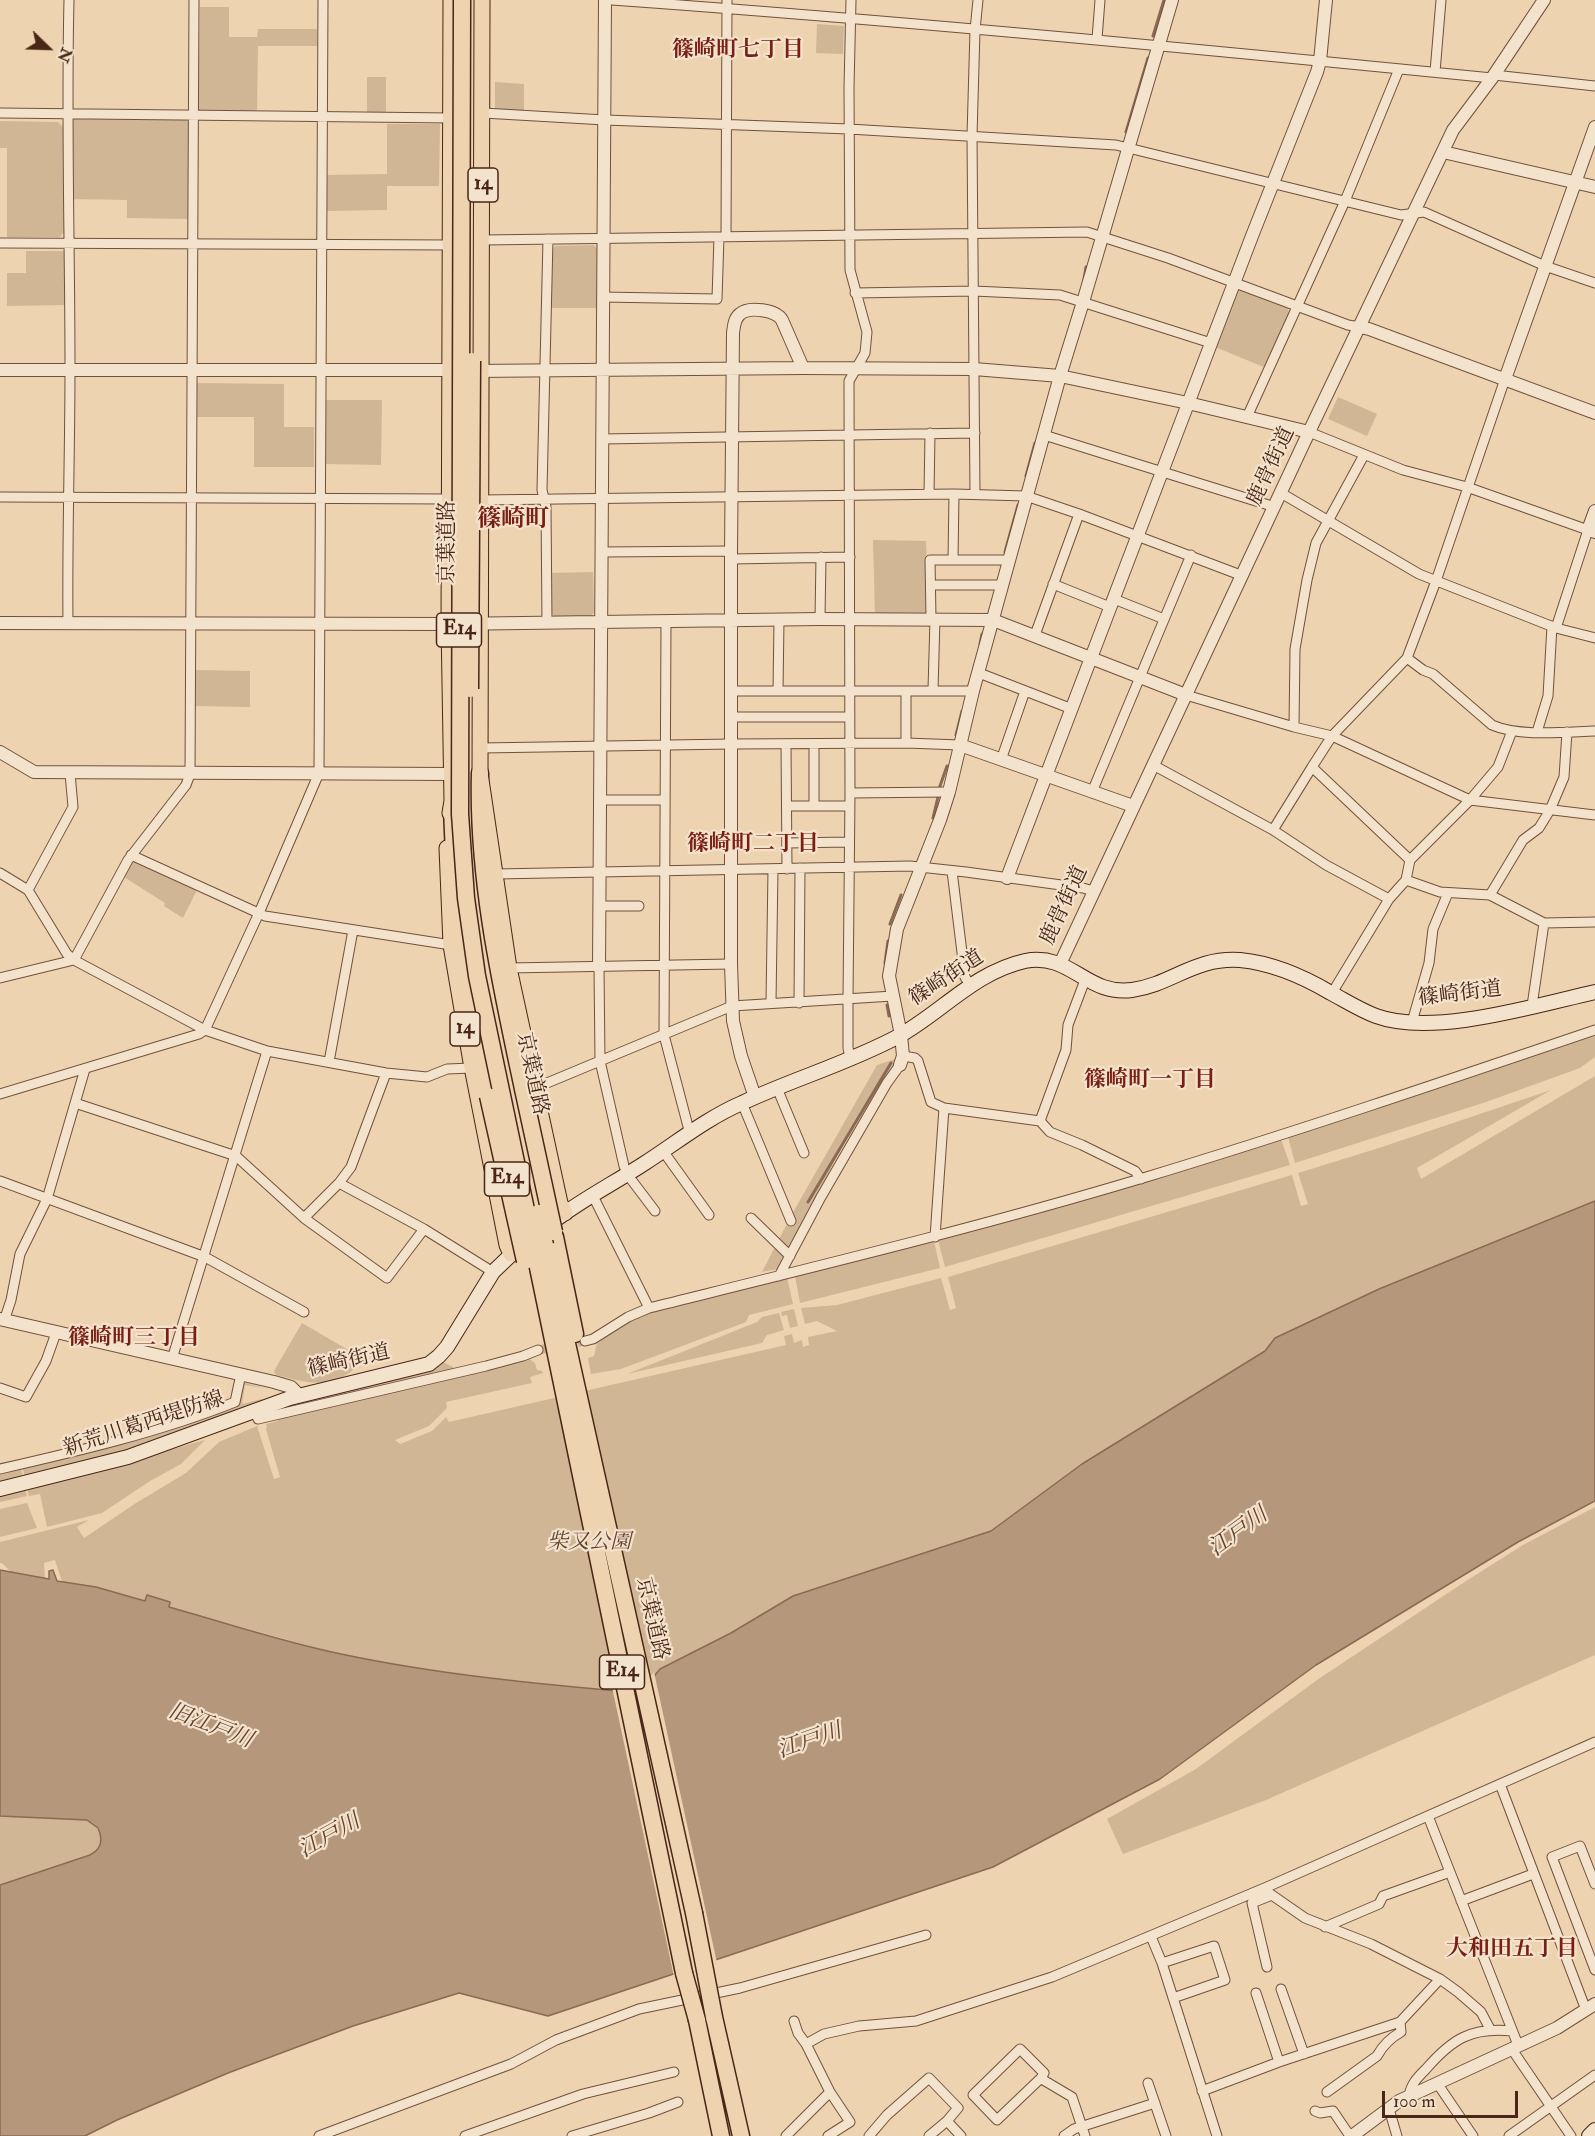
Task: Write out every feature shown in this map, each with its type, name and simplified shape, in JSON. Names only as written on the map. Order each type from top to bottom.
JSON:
[{"type":"highway","name":"京葉道路","points":[[451,0],[449,624],[452,801],[447,828],[451,945],[472,1068],[507,1245],[531,1250]]},
{"type":"highway","name":"京葉道路","points":[[462,0],[460,814],[466,898],[477,976],[531,1250]]},
{"type":"highway","name":"京葉道路","points":[[473,0],[471,813],[477,897],[531,1250]]},
{"type":"highway","name":"京葉道路","points":[[482,0],[480,773],[529,1088],[562,1215]]},
{"type":"highway","name":"E14","points":[[480,773],[479,813],[499,973],[529,1088],[531,1250],[566,1370]]},
{"type":"highway","name":"E14","points":[[452,801],[454,862],[460,928],[472,1010],[489,1096],[566,1370]]},
{"type":"highway","name":"京葉道路","points":[[566,1370],[637,1656],[741,2136]]},
{"type":"highway","name":"京葉道路","points":[[566,1370],[585,1531],[620,1660],[684,1973],[697,2020],[721,2136]]},
{"type":"main road","name":"篠崎街道","points":[[562,1215],[742,1103],[901,1035],[970,985],[989,974],[1026,961],[1050,960],[1104,988],[1128,991],[1156,984],[1203,963],[1236,960],[1273,967],[1299,976],[1378,1017],[1412,1022],[1433,1023],[1470,1019],[1595,992]]},
{"type":"main road","name":"篠崎街道","points":[[299,1395],[429,1364],[447,1347],[493,1272],[531,1250]]},
{"type":"main road","name":"新荒川葛西堤防線","points":[[0,1488],[128,1457],[299,1395]]},
{"type":"main road","points":[[1589,2136],[1595,2130]]},
{"type":"street","points":[[68,623],[70,370],[66,114],[69,0]]},
{"type":"street","points":[[0,978],[74,960],[131,855],[186,785],[190,774],[194,0]]},
{"type":"street","points":[[0,1094],[200,1034],[205,1030],[259,913],[319,773],[323,0]]},
{"type":"street","points":[[605,0],[599,872],[600,1061],[627,1174],[655,1211]]},
{"type":"street","points":[[612,0],[727,4],[975,30],[1097,39],[1595,86]]},
{"type":"street","points":[[850,0],[850,270],[867,332],[865,353],[849,381],[848,1048],[850,1058]]},
{"type":"street","points":[[975,494],[972,136],[978,0]]},
{"type":"street","points":[[1097,39],[1100,0]]},
{"type":"street","points":[[779,1276],[871,1110],[902,1060],[901,1035],[889,976],[897,929],[949,792],[973,691],[1026,496],[1172,0]]},
{"type":"street","points":[[1007,878],[1320,61],[1326,0]]},
{"type":"street","points":[[1435,72],[1441,0]]},
{"type":"street","name":"鹿骨街道","points":[[1060,964],[1453,130],[1493,76],[1544,0]]},
{"type":"street","points":[[602,297],[717,299],[728,125],[727,4]]},
{"type":"street","points":[[1247,417],[1345,201],[1399,69]]},
{"type":"street","points":[[0,113],[452,118]]},
{"type":"street","points":[[483,113],[849,129],[1064,141],[1129,147],[1401,215],[1424,212],[1545,266],[1595,283]]},
{"type":"street","points":[[1273,830],[1332,736],[1407,658],[1595,127]]},
{"type":"street","points":[[1443,152],[1595,187]]},
{"type":"street","points":[[483,240],[1087,232],[1298,307],[1369,329],[1595,414]]},
{"type":"street","points":[[547,623],[546,507],[544,500],[548,239]]},
{"type":"street","points":[[0,243],[451,245]]},
{"type":"street","points":[[855,293],[974,291],[1060,295],[1211,343]]},
{"type":"street","points":[[755,1097],[741,1056],[732,1006],[731,964],[731,438],[735,323],[740,314],[747,311],[771,311],[780,316],[803,368]]},
{"type":"street","points":[[0,370],[322,372],[856,368],[974,369],[1060,376],[1309,432],[1403,470],[1467,487],[1592,531]]},
{"type":"street","points":[[929,495],[930,433]]},
{"type":"street","points":[[602,439],[975,433]]},
{"type":"street","points":[[1044,435],[1275,507]]},
{"type":"street","points":[[1294,727],[1295,649],[1316,543],[1364,455]]},
{"type":"street","points":[[1281,493],[1419,574],[1554,627],[1595,639]]},
{"type":"street","points":[[480,500],[954,494],[1026,496],[1243,576]]},
{"type":"street","points":[[953,560],[954,494]]},
{"type":"street","points":[[0,497],[449,498]]},
{"type":"street","points":[[1537,732],[1548,696],[1554,627],[1592,531],[1595,511]]},
{"type":"street","points":[[1035,635],[1079,514]]},
{"type":"street","points":[[602,552],[850,557]]},
{"type":"street","points":[[1092,792],[1191,555]]},
{"type":"street","points":[[820,619],[821,557]]},
{"type":"street","points":[[933,690],[930,560],[1009,560]]},
{"type":"street","points":[[1053,584],[1164,619]]},
{"type":"street","points":[[931,585],[1002,585]]},
{"type":"street","points":[[0,623],[449,624],[820,619],[993,620],[1186,695],[1332,736],[1470,800],[1595,815]]},
{"type":"street","points":[[778,691],[779,620]]},
{"type":"street","points":[[666,622],[664,1035],[690,1134]]},
{"type":"street","points":[[1407,658],[1423,670],[1433,674],[1492,725],[1512,731],[1595,731]]},
{"type":"street","points":[[979,673],[1072,709]]},
{"type":"street","points":[[731,691],[973,691]]},
{"type":"street","points":[[906,691],[906,743]]},
{"type":"street","points":[[1001,760],[1025,691]]},
{"type":"street","points":[[731,717],[849,717]]},
{"type":"street","points":[[1332,993],[1389,899],[1406,880],[1410,860],[1470,800],[1498,767],[1512,731]]},
{"type":"street","points":[[1490,895],[1523,840],[1539,828],[1550,810],[1564,777],[1567,732]]},
{"type":"street","points":[[481,748],[849,743],[960,745],[1133,806]]},
{"type":"street","points":[[786,744],[787,869]]},
{"type":"street","points":[[814,744],[814,806]]},
{"type":"street","points":[[0,752],[34,772],[451,774]]},
{"type":"street","points":[[1153,765],[1273,830],[1326,866],[1389,899]]},
{"type":"street","points":[[1312,767],[1410,860]]},
{"type":"street","points":[[28,890],[73,807],[70,773]]},
{"type":"street","points":[[850,793],[949,792]]},
{"type":"street","points":[[600,800],[665,800]]},
{"type":"street","points":[[787,806],[849,806]]},
{"type":"street","points":[[787,843],[849,842]]},
{"type":"street","points":[[131,855],[265,916],[451,945]]},
{"type":"street","points":[[799,1003],[800,868]]},
{"type":"street","points":[[496,874],[921,868],[1093,891]]},
{"type":"street","points":[[771,1003],[772,869]]},
{"type":"street","points":[[952,871],[965,977],[970,985]]},
{"type":"street","points":[[0,873],[28,890],[67,954],[74,960],[205,1030],[267,1051],[386,1073],[427,1077],[447,1068],[472,1068]]},
{"type":"street","points":[[1406,880],[1440,892],[1490,895],[1544,923],[1595,922]]},
{"type":"street","points":[[1412,1022],[1429,963],[1432,929],[1448,893]]},
{"type":"street","points":[[599,906],[639,906]]},
{"type":"street","points":[[1532,1006],[1544,923]]},
{"type":"street","points":[[329,1062],[353,930]]},
{"type":"street","points":[[509,968],[731,964]]},
{"type":"street","points":[[1040,1121],[1066,1050],[1068,1025],[1085,980]]},
{"type":"street","points":[[529,1088],[732,1006],[892,996]]},
{"type":"street","points":[[585,1341],[649,1308],[935,1237],[1141,1179],[1284,1135],[1595,1030]]},
{"type":"street","points":[[172,1359],[267,1051]]},
{"type":"street","points":[[902,1060],[915,1058],[918,1061],[931,1102],[944,1108],[1040,1121],[1050,1132],[1135,1171],[1141,1179]]},
{"type":"street","points":[[2,1320],[11,1300],[20,1254],[47,1199],[85,1069]]},
{"type":"street","points":[[304,1218],[339,1183],[351,1167],[386,1073]]},
{"type":"street","points":[[777,1088],[804,1153]]},
{"type":"street","points":[[75,1103],[236,1156],[304,1218],[387,1278],[424,1229]]},
{"type":"street","points":[[742,1103],[791,1221]]},
{"type":"street","points":[[935,1237],[944,1108]]},
{"type":"street","points":[[663,1151],[709,1215]]},
{"type":"street","points":[[0,1181],[205,1257],[304,1312]]},
{"type":"street","points":[[339,1183],[424,1229],[493,1272]]},
{"type":"street","points":[[593,1196],[649,1308]]},
{"type":"street","points":[[751,1218],[790,1256]]},
{"type":"street","name":"篠崎街道","points":[[2,1320],[282,1384],[296,1390],[299,1395]]},
{"type":"street","points":[[0,1388],[26,1397],[46,1361],[56,1333]]},
{"type":"street","points":[[254,1410],[258,1419],[486,1366],[538,1350]]},
{"type":"street","points":[[0,1469],[146,1431],[218,1409],[235,1402],[241,1374]]},
{"type":"street","points":[[806,2044],[824,2034],[859,2026],[916,2021],[1042,1981],[1269,1891],[1428,1816],[1595,1742]]},
{"type":"street","points":[[1315,2111],[1320,2114],[1334,2111],[1351,2136],[1409,2096],[1557,2028],[1591,2007],[1533,1874],[1500,1784]]},
{"type":"street","points":[[1428,1816],[1512,2031],[1514,2047],[1571,2136]]},
{"type":"street","points":[[1595,1884],[1580,1846],[1552,1857],[1595,1970]]},
{"type":"street","points":[[1325,1927],[1379,1904],[1383,1896],[1450,1872]]},
{"type":"street","points":[[1461,1901],[1533,1874]]},
{"type":"street","points":[[1269,1891],[1305,1918],[1371,1944],[1440,1979],[1481,2012],[1490,2029]]},
{"type":"street","points":[[1267,1967],[1252,1903],[1269,1891]]},
{"type":"street","points":[[319,2136],[511,2064],[556,2040],[639,2009],[740,1988],[926,1935]]},
{"type":"street","points":[[1152,1939],[1162,1963],[1217,2136]]},
{"type":"street","points":[[1162,1963],[1214,1946],[1225,1980],[1173,1998]]},
{"type":"street","points":[[1202,2091],[1279,2062],[1400,2022],[1440,1979]]},
{"type":"street","points":[[1281,1989],[1304,2054]]},
{"type":"street","points":[[1256,1993],[1279,2062]]},
{"type":"street","points":[[794,2020],[798,2033],[830,2092],[850,2122],[828,2136]]},
{"type":"street","points":[[1327,2092],[1377,2056],[1381,2048],[1392,2037],[1401,2032],[1400,2022]]},
{"type":"street","points":[[1409,2096],[1410,2086],[1456,2040],[1490,2029],[1512,2031]]},
{"type":"street","points":[[1020,2049],[1044,2073],[1041,2078],[998,2120],[973,2095],[1020,2049]]},
{"type":"street","points":[[465,2136],[583,2094],[674,2072]]},
{"type":"street","points":[[1509,2136],[1595,2075]]},
{"type":"street","points":[[869,2136],[887,2115],[929,2078],[958,2108],[929,2136]]},
{"type":"street","points":[[1041,2078],[1072,2097],[1084,2132]]},
{"type":"street","points":[[1148,2083],[1166,2136]]},
{"type":"street","points":[[1437,2083],[1473,2136]]},
{"type":"street","points":[[787,2136],[830,2092]]},
{"type":"street","points":[[572,2136],[678,2102]]},
{"type":"street","points":[[1064,2136],[1084,2132],[1155,2103]]},
{"type":"street","points":[[1389,2109],[1397,2136]]},
{"type":"street","points":[[947,2121],[961,2136]]},
{"type":"green space","points":[[200,7],[229,7],[229,37],[257,37],[258,29],[317,29],[317,46],[258,46],[257,112],[201,112],[198,109]]},
{"type":"green space","points":[[817,24],[844,26],[843,54],[816,53]]},
{"type":"green space","points":[[367,77],[386,77],[386,113],[367,113]]},
{"type":"green space","points":[[495,82],[524,84],[524,111],[495,110]]},
{"type":"green space","points":[[71,118],[190,120],[189,219],[127,218],[127,200],[71,199]]},
{"type":"green space","points":[[0,121],[58,122],[63,127],[64,232],[60,237],[7,237],[7,148],[0,148]]},
{"type":"green space","points":[[387,124],[440,124],[439,186],[387,186],[387,210],[327,211],[327,175],[387,174]]},
{"type":"green space","points":[[594,245],[597,248],[597,308],[551,308],[553,249],[555,246]]},
{"type":"green space","points":[[26,251],[64,251],[65,305],[7,306],[7,273],[26,273]]},
{"type":"green space","points":[[1240,289],[1288,308],[1290,317],[1266,368],[1215,347],[1236,292]]},
{"type":"green space","points":[[197,383],[284,384],[284,427],[314,427],[314,467],[254,467],[254,417],[197,417]]},
{"type":"green space","points":[[1338,397],[1377,414],[1367,436],[1328,419]]},
{"type":"green space","points":[[326,400],[382,400],[381,465],[326,464]]},
{"type":"green space","points":[[873,540],[926,541],[929,616],[875,617]]},
{"type":"green space","points":[[593,572],[594,612],[591,616],[554,616],[551,613],[551,573]]},
{"type":"green space","points":[[196,670],[250,671],[250,707],[195,706]]},
{"type":"green space","points":[[132,861],[197,890],[183,918],[164,906],[165,903],[124,877]]},
{"type":"green space","points":[[1595,1034],[1595,1057],[1580,1068],[1486,1102],[1295,1163],[1288,1137]]},
{"type":"green space","points":[[898,1058],[851,1130],[778,1269],[762,1272],[792,1214],[877,1065]]},
{"type":"green space","name":"柴又公園","points":[[1595,1076],[1595,1201],[1379,1289],[1275,1338],[1265,1351],[1082,1464],[991,1531],[793,1596],[640,1693],[500,1679],[339,1654],[168,1607],[170,1602],[147,1596],[145,1601],[96,1587],[62,1582],[55,1560],[44,1563],[45,1579],[11,1572],[0,1563],[0,1542],[89,1520],[77,1527],[84,1538],[186,1473],[219,1442],[257,1426],[274,1479],[280,1477],[266,1429],[266,1424],[278,1421],[277,1417],[528,1358],[535,1363],[537,1370],[542,1371],[543,1373],[530,1377],[532,1383],[446,1402],[447,1408],[429,1426],[395,1440],[400,1444],[432,1431],[446,1417],[449,1422],[786,1345],[784,1336],[792,1334],[794,1343],[802,1340],[803,1347],[809,1345],[808,1337],[837,1331],[817,1321],[805,1324],[801,1308],[837,1305],[941,1278],[950,1310],[956,1308],[948,1277],[1292,1175],[1301,1206],[1308,1204],[1298,1173],[1551,1090],[1417,1168],[1421,1179]]},
{"type":"green space","points":[[1281,1139],[1290,1165],[945,1267],[938,1240]]},
{"type":"green space","points":[[934,1241],[940,1268],[800,1303],[795,1276]]},
{"type":"green space","points":[[787,1277],[793,1304],[749,1315],[746,1322],[621,1369],[591,1374],[588,1358],[594,1356],[597,1343],[611,1328],[655,1310]]},
{"type":"green space","points":[[794,1309],[798,1326],[790,1328],[787,1315],[782,1316],[781,1312]]},
{"type":"green space","points":[[779,1313],[784,1330],[767,1335],[762,1343],[627,1374],[757,1322],[762,1317]]},
{"type":"green space","points":[[302,1323],[357,1355],[352,1364],[357,1367],[338,1379],[318,1383],[276,1375],[274,1371]]},
{"type":"green space","points":[[443,1362],[454,1369],[272,1412],[276,1407],[431,1369]]},
{"type":"green space","points":[[242,1382],[264,1388],[245,1385],[242,1404],[262,1399],[264,1401],[146,1445],[25,1478],[22,1466],[237,1404]]},
{"type":"green space","points":[[205,1440],[181,1464],[150,1481],[102,1513],[47,1527],[40,1494],[29,1496],[27,1488]]},
{"type":"green space","points":[[21,1467],[23,1478],[0,1484],[0,1471]]},
{"type":"green space","points":[[25,1488],[27,1496],[0,1502],[0,1494]]},
{"type":"green space","points":[[27,1503],[37,1528],[0,1537],[0,1509]]},
{"type":"green space","points":[[1595,1507],[1595,1655],[1266,1800],[1123,1854],[1107,1819],[1196,1769],[1317,1680],[1466,1581],[1523,1545]]},
{"type":"green space","points":[[0,1816],[87,1820],[99,1832],[99,1846],[90,1855],[0,1885]]},
{"type":"water","points":[[1595,1201],[1595,1501],[1518,1542],[1316,1665],[1160,1779],[993,1867],[548,2016],[459,1993],[353,2026],[228,2073],[85,2136],[0,2136],[0,1885],[90,1855],[99,1847],[101,1836],[98,1828],[87,1820],[0,1816],[0,1570],[49,1579],[49,1571],[53,1570],[57,1581],[96,1587],[145,1601],[147,1595],[170,1602],[169,1607],[255,1632],[319,1649],[378,1661],[490,1678],[640,1693],[660,1669],[731,1633],[793,1596],[991,1531],[1082,1464],[1265,1351],[1275,1338],[1379,1289]]},
{"type":"pier","points":[[654,1672],[717,1963],[674,1977],[612,1687],[639,1690]]},
{"type":"waterway","points":[[1153,36],[1164,0]]},
{"type":"waterway","points":[[1126,132],[1148,58]]},
{"type":"waterway","points":[[1084,279],[1086,267]]},
{"type":"waterway","points":[[1026,476],[1035,443]]},
{"type":"waterway","points":[[1005,552],[1018,505]]},
{"type":"waterway","points":[[980,644],[982,634]]},
{"type":"waterway","points":[[956,735],[962,711]]},
{"type":"waterway","points":[[940,786],[947,766]]},
{"type":"waterway","points":[[933,818],[938,797]]},
{"type":"waterway","points":[[890,924],[901,895]]},
{"type":"waterway","points":[[885,963],[888,941]]},
{"type":"waterway","points":[[887,1005],[889,1016]]},
{"type":"waterway","points":[[808,1202],[891,1063]]},
{"type":"tunnel","points":[[538,1350],[585,1341]]},
{"type":"district","name":"篠崎町七丁目","points":[[738,51]]},
{"type":"district","name":"篠崎町","points":[[513,521]]},
{"type":"district","name":"篠崎町二丁目","points":[[753,845]]},
{"type":"district","name":"篠崎町一丁目","points":[[1150,1081]]},
{"type":"district","name":"篠崎町三丁目","points":[[134,1339]]},
{"type":"district","name":"大和田五丁目","points":[[1512,1950]]},
{"type":"water label","name":"江戸川","points":[[1239,1533]]},
{"type":"water label","name":"旧江戸川","points":[[210,1727]]},
{"type":"water label","name":"江戸川","points":[[810,1742]]},
{"type":"water label","name":"江戸川","points":[[330,1837]]}]
